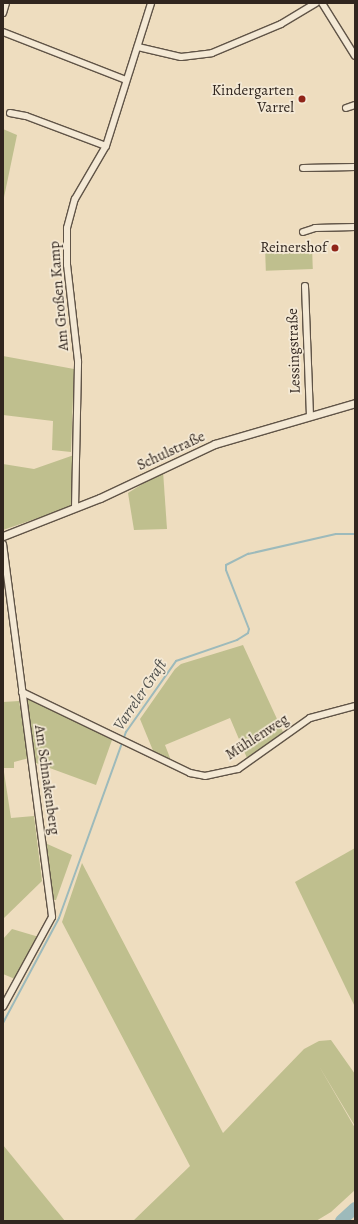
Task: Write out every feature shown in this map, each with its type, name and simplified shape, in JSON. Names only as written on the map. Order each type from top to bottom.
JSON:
[{"type":"street","points":[[3,13],[6,3]]},
{"type":"street","name":"Am Großen Kamp","points":[[75,508],[78,361],[67,265],[67,228],[75,199],[106,146],[151,3]]},
{"type":"street","points":[[138,47],[181,57],[212,53],[281,24],[316,3]]},
{"type":"street","points":[[322,3],[355,56]]},
{"type":"street","points":[[3,32],[126,80]]},
{"type":"street","points":[[346,108],[355,105]]},
{"type":"street","points":[[10,113],[26,116],[106,146]]},
{"type":"street","points":[[303,168],[355,167]]},
{"type":"street","points":[[303,232],[315,228],[355,227]]},
{"type":"street","name":"Lessingstraße","points":[[305,286],[310,415]]},
{"type":"street","name":"Schulstraße","points":[[3,536],[75,508],[215,444],[355,403]]},
{"type":"street","name":"Am Schnakenberg","points":[[3,544],[52,917],[3,1007]]},
{"type":"street","name":"Mühlenweg","points":[[22,692],[190,773],[205,776],[220,775],[238,769],[310,718],[355,706]]},
{"type":"green space","points":[[3,129],[17,135],[3,202]]},
{"type":"green space","points":[[312,246],[313,269],[266,271],[265,248]]},
{"type":"green space","points":[[3,356],[74,369],[71,452],[52,450],[53,421],[3,415]]},
{"type":"green space","points":[[74,455],[73,506],[3,530],[3,464],[34,469]]},
{"type":"green space","points":[[163,471],[167,529],[134,530],[128,493]]},
{"type":"green space","points":[[243,645],[283,732],[247,758],[230,718],[165,745],[172,763],[154,753],[140,719],[175,669],[181,664]]},
{"type":"green space","points":[[26,695],[112,740],[96,785],[36,763]]},
{"type":"green space","points":[[19,701],[29,758],[14,762],[14,768],[3,768],[3,702]]},
{"type":"green space","points":[[4,772],[11,818],[34,816],[42,881],[3,919]]},
{"type":"green space","points":[[45,843],[72,855],[56,900],[53,900]]},
{"type":"green space","points":[[355,848],[355,1007],[295,882]]},
{"type":"green space","points":[[82,863],[223,1133],[304,1049],[319,1041],[331,1040],[355,1074],[355,1126],[319,1066],[355,1128],[355,1190],[331,1212],[316,1221],[133,1221],[190,1166],[62,922]]},
{"type":"green space","points":[[12,929],[39,937],[15,979],[3,974],[3,939]]},
{"type":"green space","points":[[3,1145],[65,1221],[3,1221]]},
{"type":"waterway","name":"Varreler Graft","points":[[3,1023],[59,918],[126,732],[176,661],[237,640],[248,633],[249,629],[226,570],[226,565],[248,554],[336,534],[355,534]]},
{"type":"waterway","points":[[341,1221],[355,1208]]},
{"type":"place","name":"Kindergarten Varrel","points":[[302,99]]},
{"type":"place","name":"Reinershof","points":[[335,248]]}]
